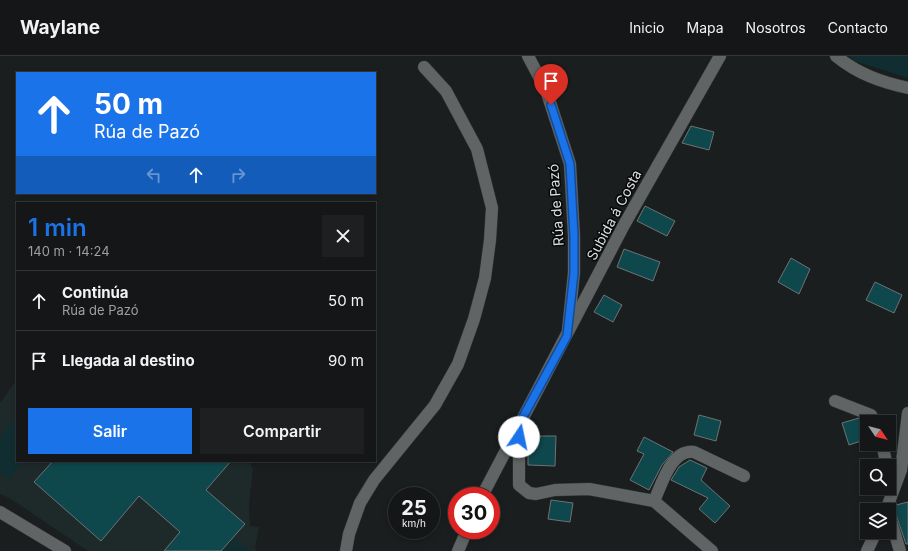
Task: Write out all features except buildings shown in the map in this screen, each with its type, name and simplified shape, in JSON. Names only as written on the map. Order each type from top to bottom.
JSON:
[{"type":"street","name":"Rúa de Pazó","points":[[528,56],[546,90],[570,164],[574,273],[567,336]]},
{"type":"street","name":"Subida á Costa","points":[[487,487],[655,168],[720,56]]},
{"type":"street","points":[[836,56],[852,69],[880,82],[908,88]]},
{"type":"street","points":[[346,551],[349,534],[360,502],[374,480],[434,405],[458,364],[474,319],[485,278],[492,208],[477,149],[446,91],[424,67]]},
{"type":"street","points":[[835,401],[872,415]]},
{"type":"street","points":[[890,503],[900,470],[908,413]]},
{"type":"street","points":[[518,426],[519,485],[529,493],[536,494],[555,490],[589,489],[654,500],[712,551]]},
{"type":"street","points":[[654,500],[673,461],[680,454],[687,451],[694,452],[744,476]]},
{"type":"street","points":[[0,512],[65,551]]},
{"type":"street","points":[[896,537],[900,551]]},
{"type":"street","points":[[458,551],[463,539]]},
{"type":"street","points":[[867,551],[873,539]]},
{"type":"shaded area","points":[[849,56],[908,56],[908,78],[855,61]]},
{"type":"shaded area","points":[[16,380],[16,462],[250,462],[253,469],[249,505],[250,526],[259,527],[255,548],[257,551],[88,551],[11,499],[0,494],[0,403]]},
{"type":"shaded area","points":[[16,418],[16,462],[23,462],[9,479],[0,471],[0,438]]},
{"type":"shaded area","points":[[234,538],[249,551],[223,551]]},
{"type":"route","points":[[519,437],[518,426],[567,336],[570,294],[574,273],[574,236],[570,164],[551,105]]}]
